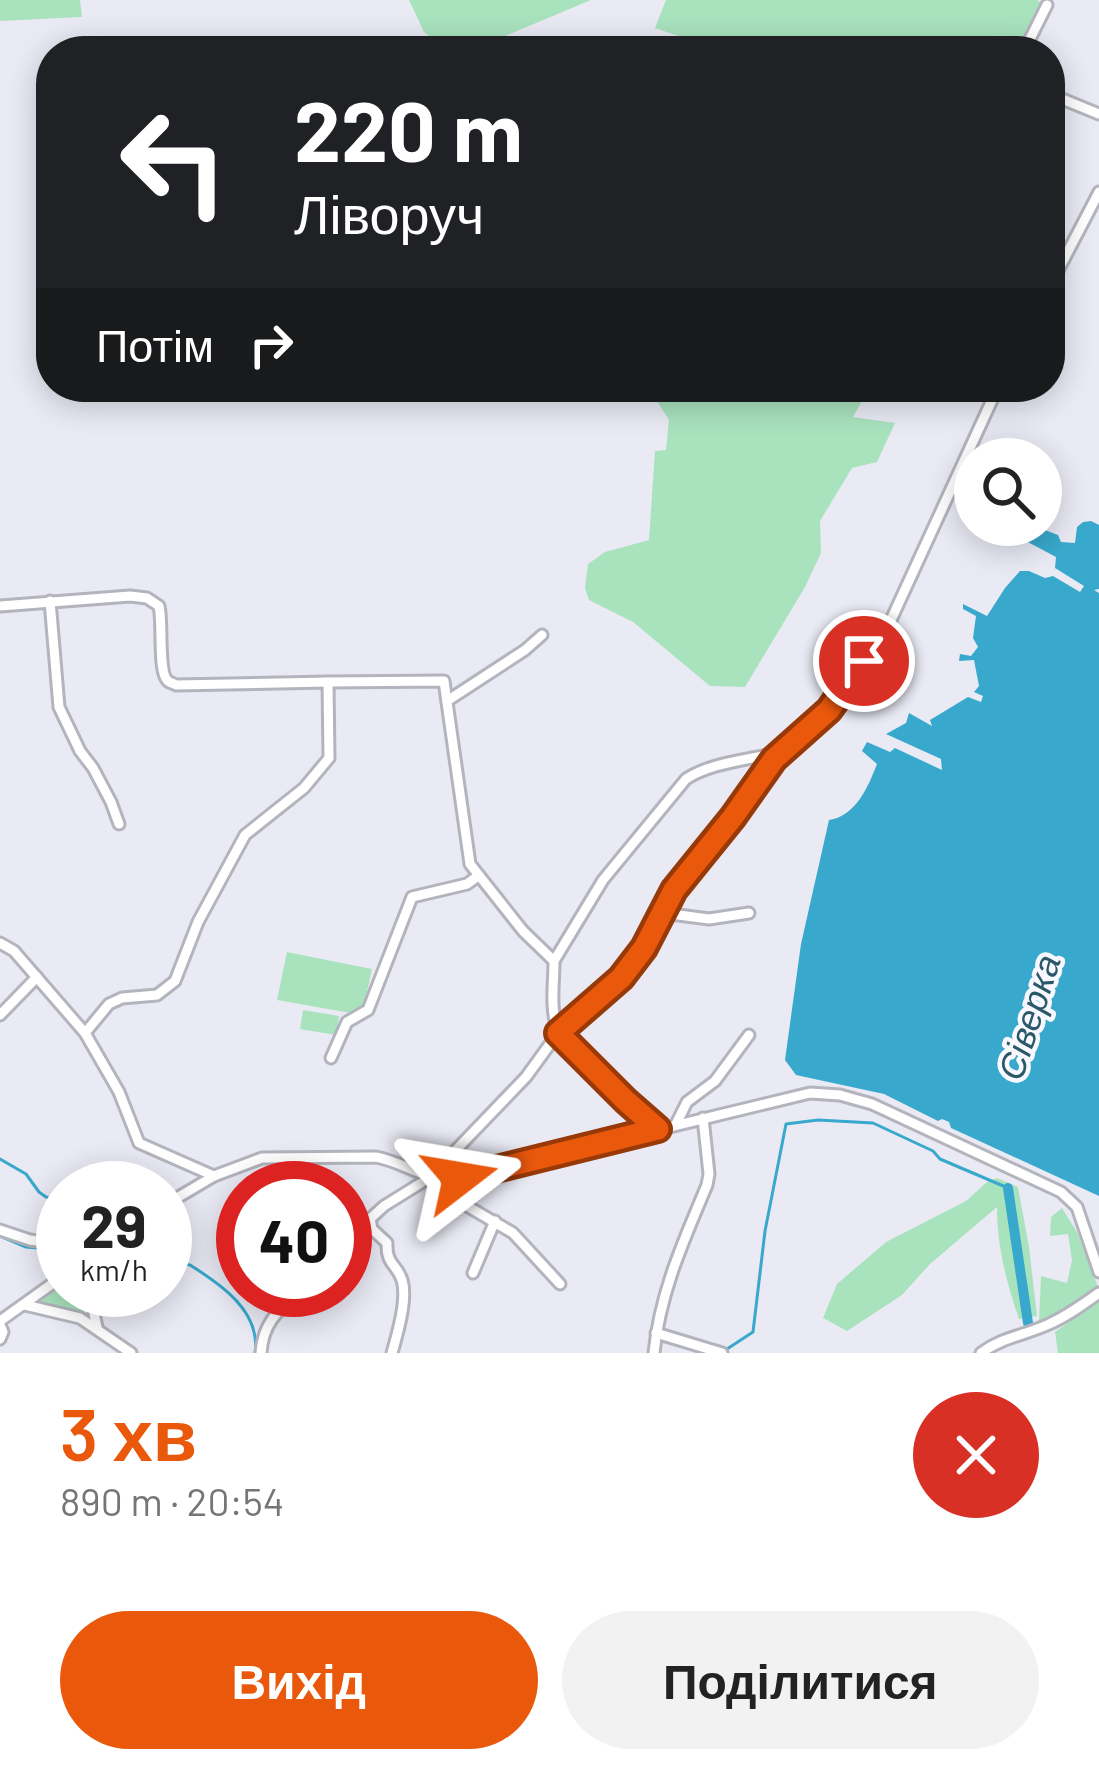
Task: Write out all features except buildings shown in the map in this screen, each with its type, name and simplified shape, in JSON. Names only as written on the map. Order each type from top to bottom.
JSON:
[{"type":"street","points":[[1032,36],[1047,5]]},
{"type":"street","points":[[1065,100],[1099,114]]},
{"type":"street","points":[[1065,257],[1099,192]]},
{"type":"street","points":[[372,1217],[429,1178],[526,1077],[558,1033],[621,978],[644,948],[679,884],[774,759],[839,698],[890,620],[991,402]]},
{"type":"street","points":[[0,606],[147,598],[159,606],[163,620],[163,674],[176,685],[444,681],[470,864],[523,931],[554,961]]},
{"type":"street","points":[[50,601],[58,707],[119,824]]},
{"type":"street","points":[[447,701],[542,635]]},
{"type":"street","points":[[85,1033],[109,1004],[157,995],[175,981],[198,922],[244,835],[304,788],[329,758],[328,682]]},
{"type":"street","points":[[658,1129],[558,1033],[553,1008],[554,961],[603,880],[686,779],[719,765],[767,755],[774,759]]},
{"type":"street","points":[[331,1058],[347,1022],[368,1010],[412,897],[467,884],[478,876]]},
{"type":"street","points":[[663,913],[709,919],[749,913]]},
{"type":"street","points":[[0,944],[14,951],[85,1033],[119,1092],[139,1143],[214,1176]]},
{"type":"street","points":[[0,1015],[37,977]]},
{"type":"street","points":[[676,1124],[687,1102],[715,1081],[749,1035]]},
{"type":"street","points":[[429,1178],[460,1178],[810,1093],[840,1095],[872,1104],[1061,1192],[1077,1207],[1099,1272]]},
{"type":"street","points":[[654,1353],[674,1262],[707,1185],[703,1118]]},
{"type":"street","points":[[192,1189],[262,1158],[367,1156],[393,1161],[496,1221],[524,1242],[560,1284]]},
{"type":"street","points":[[472,1273],[496,1221]]},
{"type":"street","points":[[372,1228],[387,1243],[391,1266],[402,1280],[401,1316],[392,1353]]},
{"type":"street","points":[[0,1230],[36,1241]]},
{"type":"street","points":[[981,1353],[997,1341],[1058,1320],[1099,1293]]},
{"type":"street","points":[[0,1339],[0,1323],[36,1297]]},
{"type":"street","points":[[25,1305],[80,1318],[131,1353]]},
{"type":"street","points":[[95,1317],[97,1328]]},
{"type":"street","points":[[262,1353],[272,1317]]},
{"type":"street","points":[[656,1333],[722,1353]]},
{"type":"green space","points":[[0,0],[80,0],[82,17],[0,21]]},
{"type":"green space","points":[[409,0],[591,0],[505,36],[429,36]]},
{"type":"green space","points":[[666,0],[1037,0],[1043,4],[1031,36],[678,36],[655,28]]},
{"type":"green space","points":[[658,402],[861,402],[853,417],[895,423],[877,462],[852,468],[820,521],[821,553],[745,687],[710,686],[633,622],[589,600],[585,588],[588,564],[605,552],[649,540],[655,451],[666,450],[669,420]]},
{"type":"green space","points":[[287,952],[372,969],[362,1015],[277,1000]]},
{"type":"green space","points":[[303,1010],[339,1016],[336,1035],[300,1029]]},
{"type":"green space","points":[[997,1178],[1018,1187],[1037,1316],[1019,1319],[1003,1263],[997,1207],[930,1264],[902,1295],[847,1331],[823,1318],[837,1284],[886,1242],[966,1201]]},
{"type":"green space","points":[[1062,1208],[1077,1232],[1098,1287],[1055,1319],[1039,1322],[1041,1276],[1067,1283],[1072,1260],[1068,1234],[1050,1236],[1051,1217]]},
{"type":"green space","points":[[1099,1300],[1099,1353],[1058,1353],[1055,1332]]},
{"type":"water","points":[[1083,522],[1099,525],[1099,589],[1094,590],[1099,593],[1099,1196],[884,1094],[796,1075],[785,1060],[801,944],[829,820],[854,807],[877,764],[862,751],[867,742],[890,752],[895,748],[942,770],[941,759],[886,734],[906,723],[909,713],[932,726],[930,720],[968,697],[981,702],[983,696],[974,692],[979,686],[974,660],[959,661],[960,654],[971,656],[978,647],[973,638],[976,616],[963,609],[963,604],[987,616],[1020,571],[1053,576],[1080,592],[1084,586],[1055,568],[1056,557],[1035,546],[1075,543],[1077,527]]},
{"type":"waterway","points":[[727,1349],[753,1332],[765,1231],[786,1124],[818,1120],[873,1123],[1008,1188]]},
{"type":"waterway","points":[[0,1159],[26,1174],[36,1188]]},
{"type":"waterway","name":"Сіверка","points":[[1008,1188],[1028,1323]]},
{"type":"waterway","points":[[0,1236],[36,1248]]},
{"type":"waterway","points":[[192,1266],[246,1312],[255,1353]]},
{"type":"route","points":[[460,1178],[658,1129],[558,1033],[621,978],[644,948],[674,890],[774,759],[829,710],[864,661]]}]
